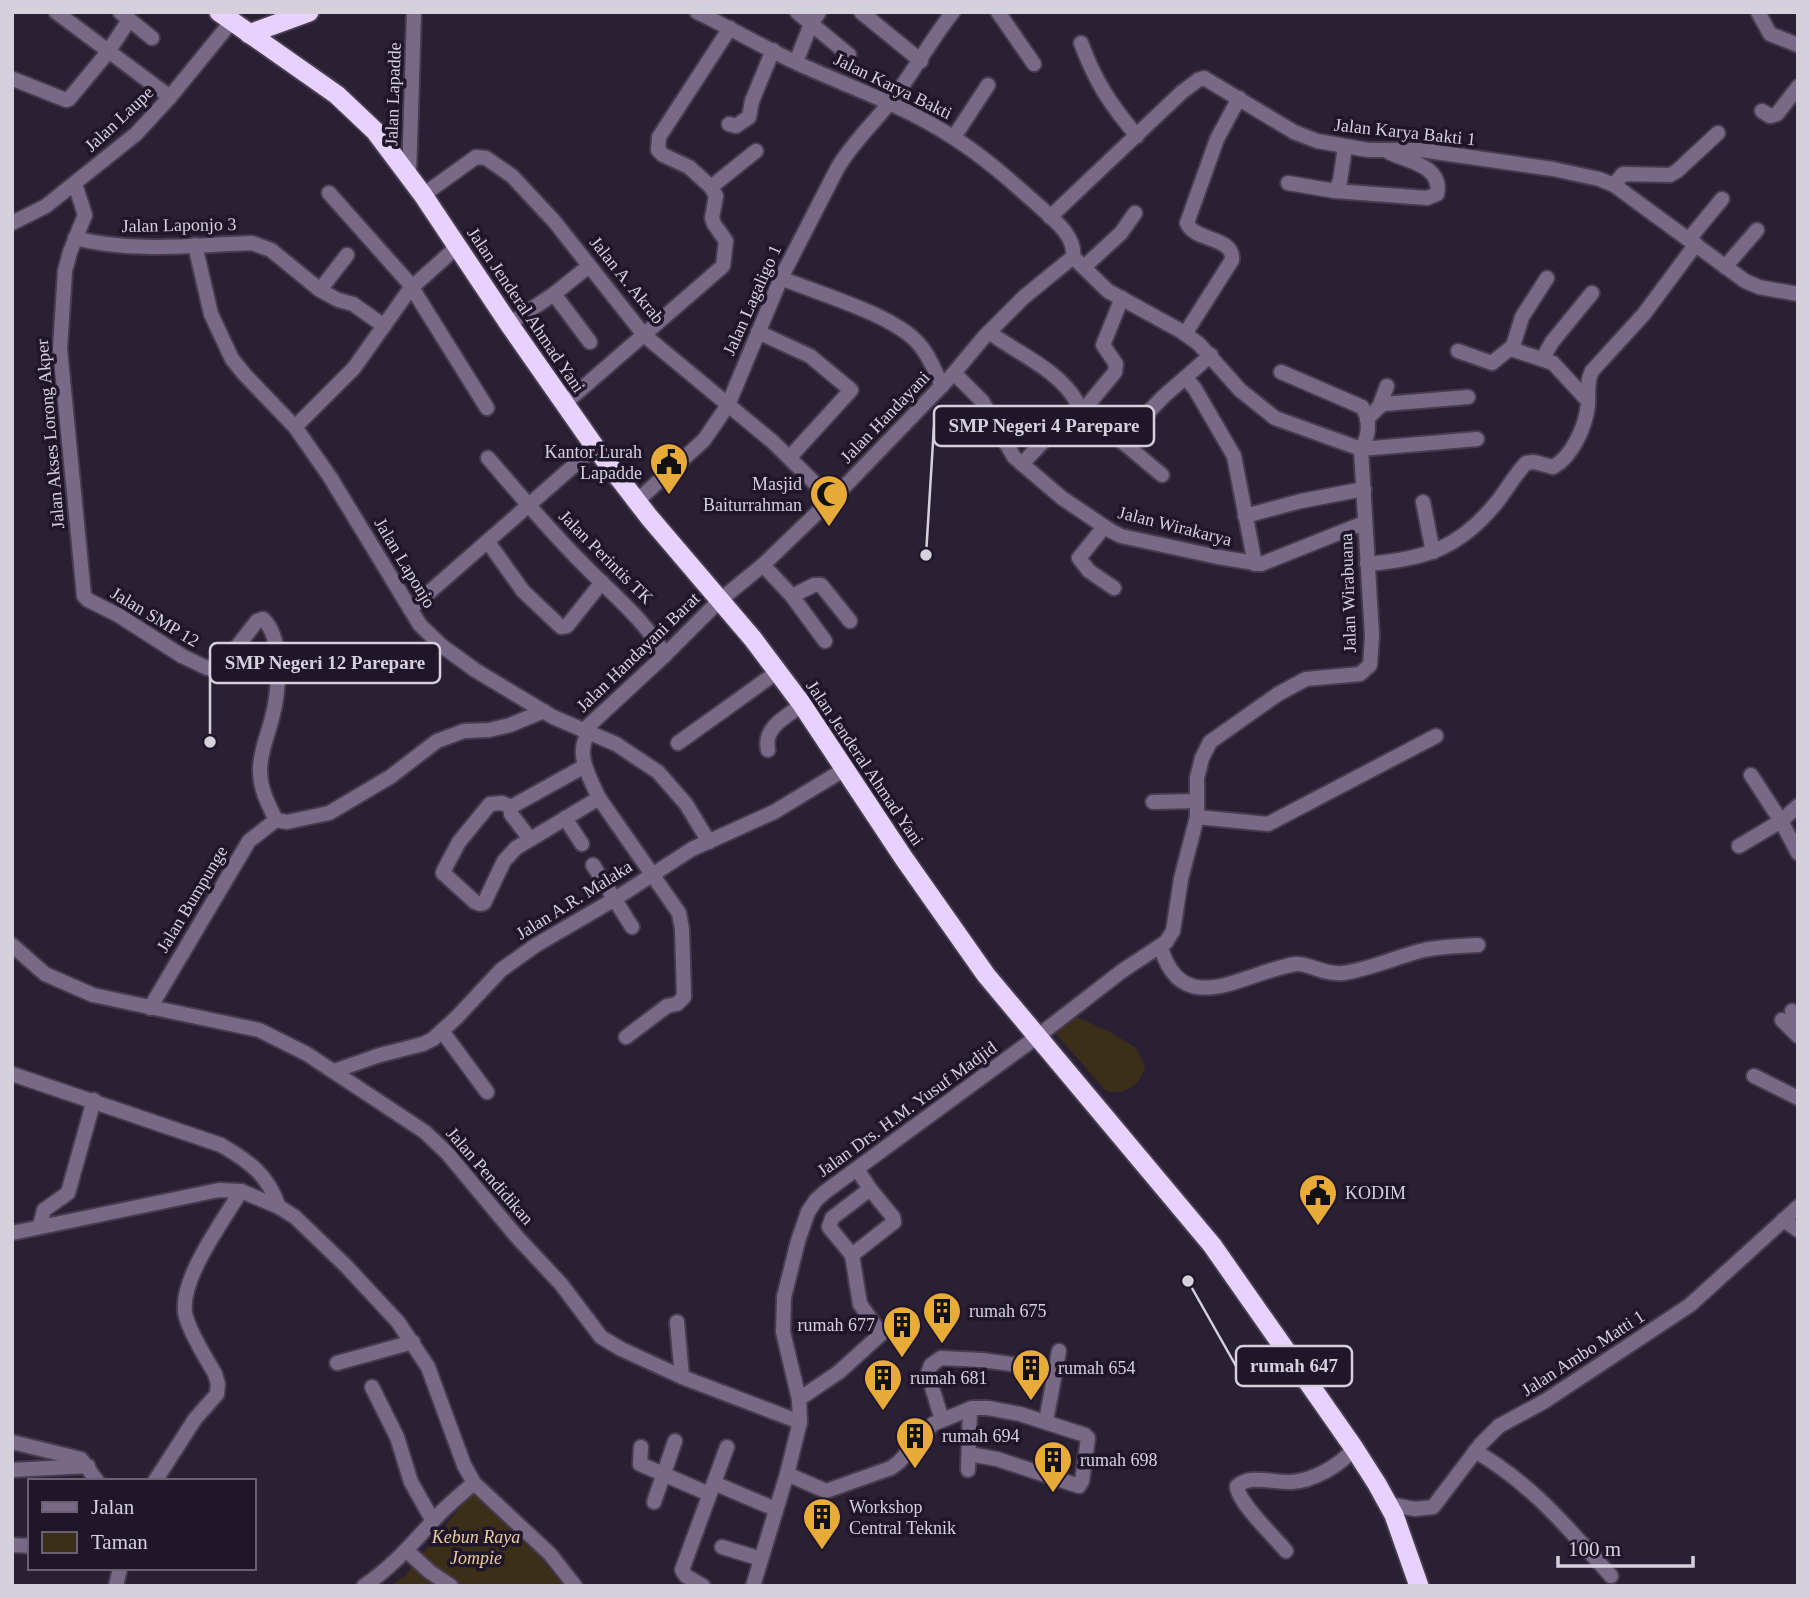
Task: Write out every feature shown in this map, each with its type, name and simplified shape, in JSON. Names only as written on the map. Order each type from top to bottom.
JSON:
[{"type":"highway","points":[[249,34],[309,12]]},
{"type":"highway","name":"Jalan Jenderal Ahmad Yani","points":[[226,17],[337,95],[375,131],[423,195],[595,447],[778,671],[986,975],[1212,1245],[1354,1448],[1388,1504],[1398,1524],[1419,1586]]},
{"type":"street","points":[[55,12],[170,97]]},
{"type":"street","name":"Jalan Lapadde","points":[[409,176],[414,12]]},
{"type":"street","name":"Jalan Karya Bakti","points":[[696,12],[796,62],[890,103],[954,137],[1003,174],[1050,217],[1071,240],[1079,262]]},
{"type":"street","points":[[797,12],[815,18],[849,55]]},
{"type":"street","points":[[860,12],[921,61]]},
{"type":"street","points":[[932,12],[949,17]]},
{"type":"street","points":[[998,12],[1034,64]]},
{"type":"street","points":[[1758,12],[1770,34],[1798,45]]},
{"type":"street","points":[[13,79],[66,100],[108,52],[125,16],[152,38]]},
{"type":"street","name":"Jalan Laupe","points":[[12,223],[46,206],[136,134],[170,97],[226,17]]},
{"type":"street","name":"Jalan Lagaligo 1","points":[[637,501],[704,440],[728,405],[781,278],[811,215],[845,155],[890,103],[949,17]]},
{"type":"street","points":[[796,62],[815,18]]},
{"type":"street","points":[[564,404],[723,266],[726,241],[712,218],[716,204],[710,187],[689,167],[663,155],[657,143],[730,28]]},
{"type":"street","points":[[1081,43],[1097,83],[1137,136]]},
{"type":"street","points":[[729,124],[736,126],[749,117],[752,101],[773,50]]},
{"type":"street","name":"Jalan Karya Bakti 1","points":[[1050,217],[1198,80],[1204,78],[1303,137],[1386,151],[1421,150],[1553,169],[1599,179],[1614,186],[1725,267],[1759,287],[1798,294]]},
{"type":"street","points":[[954,137],[988,85]]},
{"type":"street","points":[[1762,111],[1770,116],[1777,114],[1798,88]]},
{"type":"street","points":[[1185,334],[1232,260],[1228,246],[1192,231],[1187,223],[1217,139],[1239,98]]},
{"type":"street","points":[[1614,186],[1623,174],[1662,176],[1677,171],[1718,133]]},
{"type":"street","points":[[1335,191],[1340,181],[1345,146]]},
{"type":"street","points":[[710,187],[756,150]]},
{"type":"street","points":[[1287,183],[1335,191],[1427,198],[1437,194],[1439,184],[1433,173],[1386,151]]},
{"type":"street","name":"Jalan A. Akrab","points":[[423,195],[476,157],[486,159],[512,176],[554,221],[644,335],[790,457],[831,499]]},
{"type":"street","name":"Jalan Akses Lorong Akper","points":[[75,184],[85,215],[65,271],[61,349],[75,478],[80,565],[84,596],[88,600]]},
{"type":"street","points":[[329,193],[395,264],[409,283],[410,289],[487,408]]},
{"type":"street","points":[[1367,565],[1400,561],[1433,552],[1458,539],[1495,504],[1527,463],[1534,461],[1553,467],[1564,460],[1580,430],[1588,401],[1588,380],[1595,366],[1644,314],[1722,199]]},
{"type":"street","name":"Jalan Handayani","points":[[719,600],[763,565],[831,499],[942,386],[1024,297],[1121,233],[1135,213]]},
{"type":"street","points":[[1725,267],[1757,230]]},
{"type":"street","name":"Jalan Laponjo 3","points":[[75,238],[122,246],[252,243],[263,246],[320,290],[338,300],[353,304],[384,326]]},
{"type":"street","name":"Jalan Laponjo","points":[[195,245],[208,305],[220,338],[245,375],[295,427],[330,477],[420,625],[442,646],[475,670],[544,711],[616,744],[658,772],[686,804],[709,842]]},
{"type":"street","points":[[295,427],[354,368],[410,289],[458,246]]},
{"type":"street","points":[[320,290],[347,256]]},
{"type":"street","points":[[1079,262],[1102,286],[1185,334],[1211,355],[1240,390],[1275,418],[1361,449],[1477,439]]},
{"type":"street","points":[[509,324],[589,267]]},
{"type":"street","points":[[781,278],[877,315],[904,330],[919,344],[932,363],[942,386]]},
{"type":"street","points":[[1458,351],[1492,363],[1513,346],[1522,317],[1547,278]]},
{"type":"street","points":[[1543,358],[1552,342],[1592,293]]},
{"type":"street","points":[[554,294],[590,342]]},
{"type":"street","points":[[1022,464],[1115,372],[1116,364],[1103,345],[1122,298]]},
{"type":"street","points":[[758,332],[810,356],[851,390],[790,457]]},
{"type":"street","points":[[989,332],[1041,365],[1071,393],[1079,410],[1162,475]]},
{"type":"street","points":[[1513,346],[1514,350],[1521,353],[1553,363],[1588,401]]},
{"type":"street","points":[[1119,439],[1211,355]]},
{"type":"street","points":[[1281,372],[1362,407],[1367,419],[1379,407],[1387,386]]},
{"type":"street","name":"Jalan Wirakarya","points":[[954,373],[982,401],[1009,450],[1022,464],[1054,492],[1104,527],[1133,539],[1255,564],[1270,562],[1364,523]]},
{"type":"street","points":[[1186,378],[1234,456],[1255,564]]},
{"type":"street","points":[[1379,407],[1468,397]]},
{"type":"street","name":"Jalan Wirabuana","points":[[1161,948],[1173,931],[1181,879],[1197,817],[1197,778],[1201,762],[1213,738],[1278,694],[1306,679],[1360,674],[1370,665],[1372,636],[1361,449],[1368,436],[1367,419]]},
{"type":"street","points":[[410,609],[595,447]]},
{"type":"street","name":"Jalan Perintis TK","points":[[488,458],[528,504],[652,633],[665,655]]},
{"type":"street","points":[[1245,516],[1301,501],[1364,489]]},
{"type":"street","points":[[1423,502],[1433,552]]},
{"type":"street","points":[[1104,527],[1079,558],[1089,570],[1114,588]]},
{"type":"street","points":[[488,542],[523,591],[561,627],[567,626],[602,582]]},
{"type":"street","points":[[763,565],[792,596],[825,640]]},
{"type":"street","points":[[792,596],[814,585],[821,585],[850,621]]},
{"type":"street","name":"Jalan SMP 12","points":[[88,600],[118,615],[181,656],[207,668],[225,663],[257,621],[263,619],[269,625],[276,651],[277,688],[260,771],[263,794],[276,820]]},
{"type":"street","name":"Jalan Handayani Barat","points":[[586,732],[719,600]]},
{"type":"street","points":[[678,743],[778,671]]},
{"type":"street","points":[[768,750],[766,742],[774,725],[802,705]]},
{"type":"street","points":[[276,820],[287,822],[329,813],[390,777],[437,741],[464,731],[489,730],[510,725],[544,711]]},
{"type":"street","points":[[586,732],[582,747],[585,766],[599,798],[650,875],[679,913],[682,929],[685,989],[681,1002],[667,1006],[626,1037]]},
{"type":"street","points":[[1197,817],[1268,824],[1436,736]]},
{"type":"street","points":[[511,807],[585,766]]},
{"type":"street","name":"Jalan A.R. Malaka","points":[[334,1071],[380,1055],[423,1045],[442,1031],[501,970],[536,945],[615,899],[692,849],[774,812],[845,769]]},
{"type":"street","points":[[1751,775],[1782,821],[1798,853]]},
{"type":"street","points":[[511,807],[502,803],[490,804],[459,842],[443,873],[480,904],[484,903],[504,861],[530,839],[599,798]]},
{"type":"street","points":[[1153,802],[1196,801]]},
{"type":"street","points":[[1739,846],[1782,821],[1798,806]]},
{"type":"street","points":[[511,807],[512,814],[530,839]]},
{"type":"street","points":[[565,818],[582,844]]},
{"type":"street","name":"Jalan Bumpunge","points":[[150,1008],[249,841],[276,820]]},
{"type":"street","points":[[593,865],[632,927]]},
{"type":"street","name":"Jalan Pendidikan","points":[[12,945],[34,966],[61,982],[93,995],[259,1030],[307,1054],[425,1132],[448,1154],[517,1237],[561,1284],[601,1337],[682,1377],[800,1422]]},
{"type":"street","points":[[1038,1037],[1122,971],[1161,948],[1177,980],[1203,989],[1296,964],[1334,974],[1376,966],[1423,950],[1478,945]]},
{"type":"street","points":[[1791,1017],[1798,1036]]},
{"type":"street","points":[[442,1031],[487,1092]]},
{"type":"street","name":"Jalan Drs. H.M. Yusuf Madjid","points":[[753,1586],[800,1422],[799,1399],[783,1332],[784,1297],[798,1241],[810,1208],[816,1200],[857,1169],[1038,1037]]},
{"type":"street","points":[[12,1074],[221,1145],[261,1172],[272,1187],[279,1207]]},
{"type":"street","points":[[1754,1076],[1798,1098]]},
{"type":"street","points":[[40,1226],[46,1208],[68,1193],[94,1100]]},
{"type":"street","points":[[852,1255],[894,1222],[857,1169]]},
{"type":"street","points":[[799,1399],[839,1372],[881,1334],[860,1304],[852,1255],[830,1230],[830,1221],[834,1216],[870,1189]]},
{"type":"street","points":[[12,1233],[219,1190],[241,1191],[295,1217],[318,1237],[414,1342],[428,1367],[464,1465],[474,1483],[550,1554],[575,1586]]},
{"type":"street","points":[[159,1479],[195,1419],[217,1394],[215,1374],[186,1317],[185,1300],[198,1265],[241,1191]]},
{"type":"street","name":"Jalan Ambo Matti 1","points":[[1388,1504],[1415,1509],[1433,1507],[1475,1451],[1499,1426],[1545,1401],[1690,1305],[1798,1207]]},
{"type":"street","points":[[1783,1220],[1798,1230]]},
{"type":"street","points":[[677,1322],[682,1377]]},
{"type":"street","points":[[337,1363],[414,1342]]},
{"type":"street","points":[[1046,1421],[1059,1351]]},
{"type":"street","points":[[942,1420],[928,1377],[932,1365],[941,1359],[982,1360],[1054,1370]]},
{"type":"street","points":[[372,1387],[395,1431],[411,1482],[433,1521]]},
{"type":"street","points":[[787,1474],[822,1491],[845,1486],[893,1467],[929,1428],[970,1409],[988,1408],[1046,1421],[1087,1437],[1080,1485],[997,1459],[969,1454]]},
{"type":"street","points":[[968,1470],[970,1409]]},
{"type":"street","points":[[654,1502],[675,1441]]},
{"type":"street","points":[[12,1442],[81,1459],[96,1479]]},
{"type":"street","points":[[641,1447],[640,1464],[664,1475],[775,1509]]},
{"type":"street","points":[[703,1586],[682,1570],[727,1447]]},
{"type":"street","points":[[1286,1550],[1244,1503],[1237,1492],[1237,1486],[1246,1481],[1293,1482],[1313,1476],[1338,1462],[1354,1448]]},
{"type":"street","points":[[1475,1451],[1510,1472],[1536,1494],[1611,1576]]},
{"type":"street","points":[[12,1470],[88,1466]]},
{"type":"street","points":[[364,1586],[389,1568],[433,1521],[474,1483]]},
{"type":"street","points":[[722,1547],[761,1559]]},
{"type":"street","points":[[407,1551],[430,1572],[451,1586]]},
{"type":"green space","points":[[1075,1016],[1112,1033],[1136,1048],[1145,1066],[1136,1084],[1120,1092],[1106,1091],[1053,1030]]},
{"type":"green space","name":"Kebun Raya Jompie","points":[[472,1492],[523,1537],[564,1586],[390,1586],[405,1576]]},
{"type":"place","name":"Kantor Lurah Lapadde","points":[[669,496]]},
{"type":"place","name":"Masjid Baiturrahman","points":[[829,528]]},
{"type":"place","name":"SMP Negeri 4 Parepare","points":[[926,555]]},
{"type":"place","name":"SMP Negeri 12 Parepare","points":[[210,742]]},
{"type":"place","name":"KODIM","points":[[1318,1227]]},
{"type":"place","name":"rumah 647","points":[[1188,1281]]},
{"type":"place","name":"rumah 675","points":[[942,1345]]},
{"type":"place","name":"rumah 677","points":[[902,1359]]},
{"type":"place","name":"rumah 654","points":[[1031,1402]]},
{"type":"place","name":"rumah 681","points":[[883,1412]]},
{"type":"place","name":"rumah 694","points":[[915,1470]]},
{"type":"place","name":"rumah 698","points":[[1053,1494]]},
{"type":"place","name":"Workshop Central Teknik","points":[[822,1551]]}]
